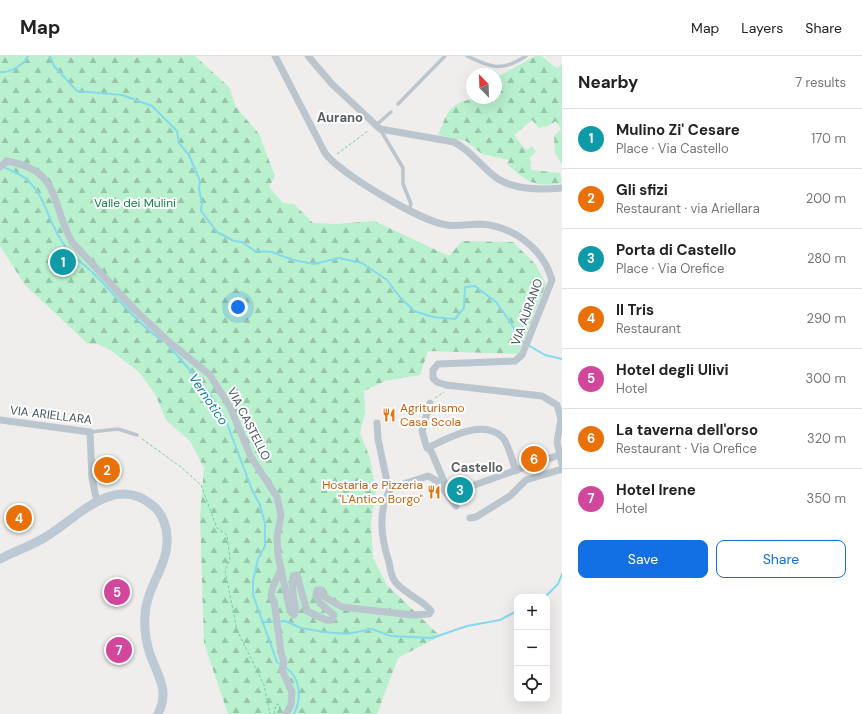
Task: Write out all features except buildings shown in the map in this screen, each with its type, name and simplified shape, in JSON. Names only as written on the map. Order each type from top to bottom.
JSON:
[{"type":"main road","points":[[0,560],[44,538],[106,497],[119,494],[142,496],[155,507],[167,530],[167,544],[164,556],[147,597],[145,615],[146,634],[150,653],[160,677],[164,693],[162,705],[158,714]]},
{"type":"street","name":"VIA AURANO","points":[[275,56],[330,161],[368,186],[409,210],[446,225],[494,226],[527,241],[536,250],[552,280],[522,355],[515,361],[438,364],[433,370],[433,378],[437,382],[446,385],[542,396],[557,405],[561,419],[557,442],[559,455]]},
{"type":"street","points":[[308,56],[332,84],[374,128],[454,142],[463,146],[494,176],[507,183],[535,188],[562,188]]},
{"type":"street","name":"VIA CASTELLO","points":[[3,164],[31,169],[47,180],[57,201],[64,228],[72,242],[135,310],[168,341],[210,375],[230,407],[251,457],[277,497],[281,515],[277,536],[278,555],[290,611],[294,615],[296,611],[292,592],[292,582],[293,576],[297,575],[307,611],[326,620],[332,620],[334,615],[320,603],[316,595],[317,590],[322,590],[326,597],[342,607],[413,615],[428,614],[431,611],[430,608],[423,605],[394,580],[383,543],[381,526],[384,508],[391,488]]},
{"type":"street","points":[[430,403],[422,432],[427,448],[432,453],[443,486],[456,506]]},
{"type":"street","name":"VIA ARIELLARA","points":[[0,420],[90,432],[92,478],[97,502]]},
{"type":"street","points":[[377,423],[378,439],[388,486],[391,488],[428,476],[454,493],[559,455],[562,464]]},
{"type":"street","points":[[427,448],[461,434],[488,430],[502,437],[516,471]]},
{"type":"street","points":[[470,518],[476,517],[510,496],[526,480],[562,469]]},
{"type":"street","points":[[281,568],[278,578],[272,586],[271,596],[274,601],[284,662],[282,670],[292,692],[291,705],[286,714]]},
{"type":"lane","points":[[398,104],[445,56]]},
{"type":"lane","points":[[467,56],[486,66],[497,67],[513,64],[526,56]]},
{"type":"lane","points":[[391,112],[374,128],[403,168],[403,184],[411,204],[409,210]]},
{"type":"lane","name":"VIA ARIELLARA","points":[[90,432],[118,429],[137,435]]},
{"type":"path","points":[[330,161],[374,128]]},
{"type":"path","points":[[430,403],[444,392]]},
{"type":"path","points":[[137,435],[181,467],[201,485],[217,528],[227,535],[230,560],[225,570],[237,630],[264,685],[270,714]]},
{"type":"path","points":[[274,714],[276,704],[280,705],[279,714]]},
{"type":"green space","name":"Valle dei Mulini","points":[[0,56],[195,56],[229,87],[236,107],[259,134],[275,176],[269,187],[283,203],[294,204],[313,223],[336,224],[374,221],[449,256],[462,241],[513,242],[536,265],[546,284],[518,354],[428,351],[420,375],[385,381],[364,391],[365,413],[360,433],[370,458],[376,492],[371,522],[373,558],[387,585],[440,636],[398,658],[377,714],[228,714],[204,643],[200,515],[204,468],[190,441],[166,420],[155,394],[139,372],[110,350],[98,344],[88,344],[25,285],[0,246]]},
{"type":"green space","points":[[535,56],[541,56],[557,68],[562,64],[562,165],[555,152],[554,136],[561,129],[556,121],[548,126],[539,128],[532,120],[514,135],[526,150],[532,146],[536,152],[530,157],[531,170],[560,173],[562,183],[544,185],[537,184],[520,175],[507,164],[509,160],[482,154],[466,141],[438,135],[447,114],[461,102],[466,100],[466,104],[502,104],[502,75]]},
{"type":"waterway","points":[[0,72],[16,68],[28,56]]},
{"type":"waterway","points":[[50,56],[54,66],[77,91],[122,95],[152,106],[177,131],[179,143],[189,155],[200,181],[199,189],[202,203],[201,211],[217,232],[234,241],[242,242],[255,251],[272,252],[293,260],[314,264],[339,258],[362,263],[387,280],[399,296],[414,311],[433,317],[455,319],[464,308],[465,287],[475,286],[496,302],[511,323],[520,340],[525,343]]},
{"type":"waterway","name":"Vernotico","points":[[4,167],[23,177],[32,185],[43,202],[59,238],[68,250],[102,282],[135,318],[163,341]]},
{"type":"waterway","name":"Vernotico","points":[[167,344],[203,385],[217,404],[226,421],[252,490],[260,505],[265,524],[265,546],[258,559],[253,581],[253,595],[277,662],[281,665]]},
{"type":"waterway","points":[[528,345],[545,355],[562,359]]},
{"type":"waterway","points":[[548,594],[558,584],[562,574]]},
{"type":"waterway","points":[[262,622],[285,621],[301,628],[324,632],[347,634],[372,629],[391,636],[432,638],[467,626],[500,620],[514,613]]},
{"type":"waterway","name":"Vernotico","points":[[285,667],[297,682],[299,695],[297,708],[294,714]]},
{"type":"place","name":"Mulino Zi' Cesare","points":[[63,262]]},
{"type":"place","name":"Agriturismo Casa Scola","points":[[389,415]]},
{"type":"place","name":"La taverna dell'orso","points":[[534,459]]},
{"type":"place","name":"Gli sfizi","points":[[107,470]]},
{"type":"place","name":"Porta di Castello","points":[[460,490]]},
{"type":"place","name":"Hostaria e Pizzeria \"L'Antico Borgo\"","points":[[434,492]]},
{"type":"place","name":"Il Tris","points":[[19,518]]},
{"type":"place","name":"Hotel degli Ulivi","points":[[117,592]]},
{"type":"place","name":"Hotel Irene","points":[[119,650]]},
{"type":"district","name":"Aurano","points":[[340,117]]},
{"type":"district","name":"Castello","points":[[477,467]]}]
